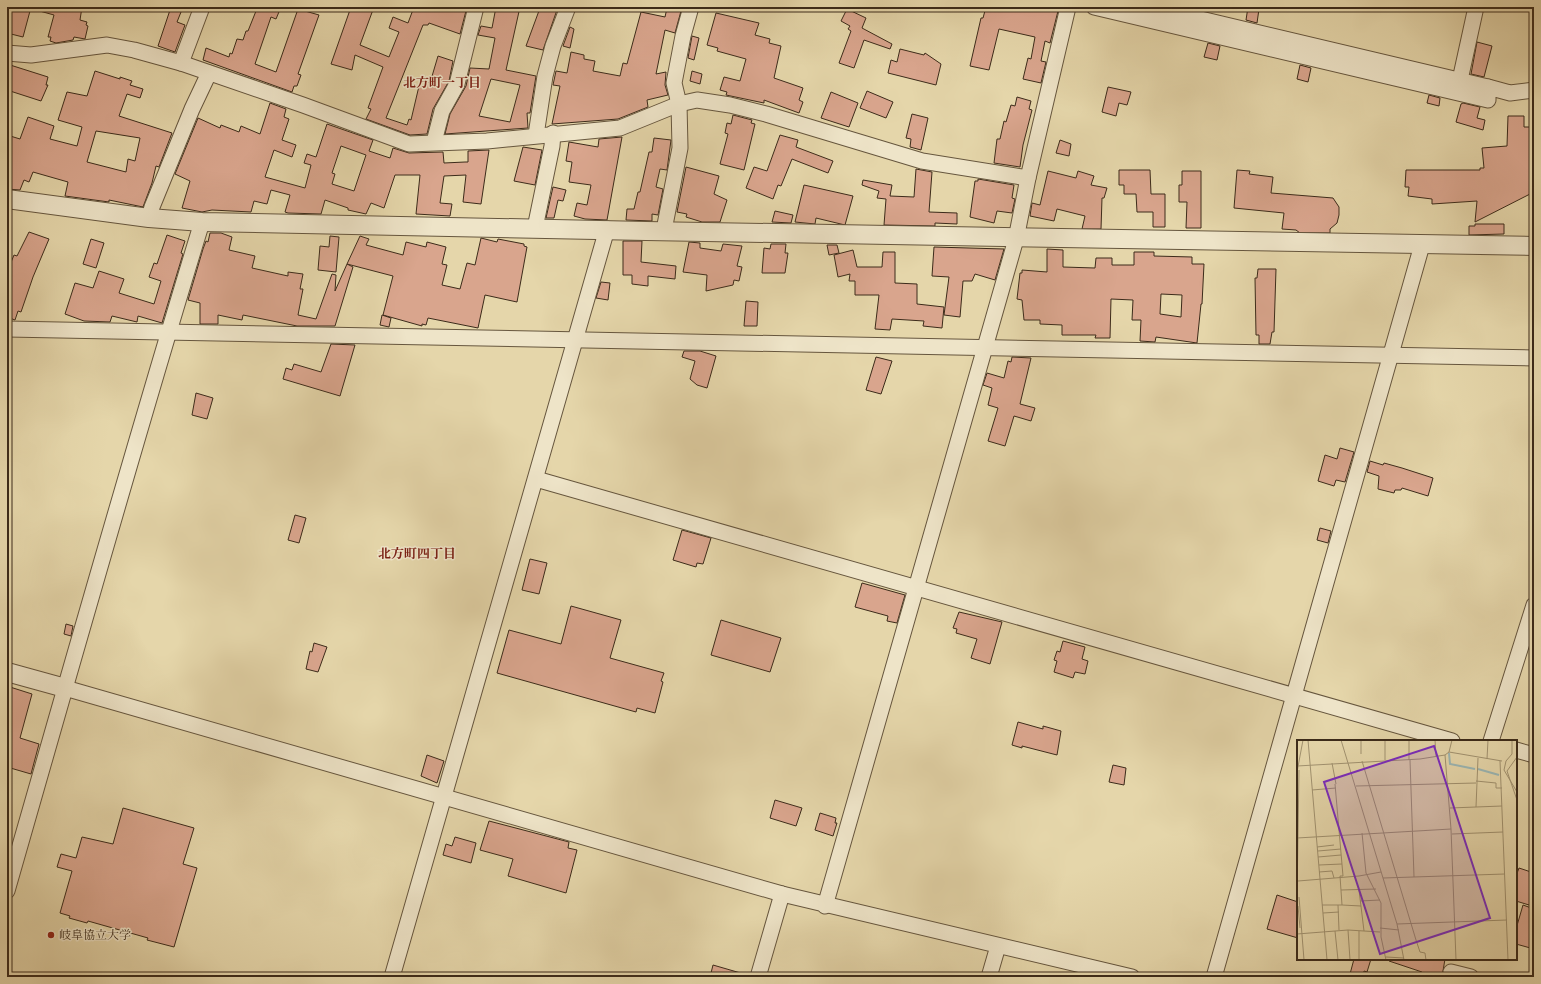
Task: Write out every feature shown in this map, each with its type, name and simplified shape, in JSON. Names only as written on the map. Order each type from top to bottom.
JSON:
[{"type":"street","points":[[181,63],[202,7]]},
{"type":"street","points":[[434,142],[442,111],[457,84],[476,7]]},
{"type":"street","points":[[536,135],[545,76],[553,46],[568,7]]},
{"type":"street","points":[[664,230],[680,148],[679,104],[674,83],[682,36],[691,7]]},
{"type":"street","points":[[825,906],[1016,239],[1028,178],[1068,7]]},
{"type":"street","points":[[1094,7],[1488,100],[1488,87]]},
{"type":"street","points":[[1150,7],[1510,92],[1534,90]]},
{"type":"street","points":[[1460,80],[1476,7]]},
{"type":"street","points":[[7,53],[31,55],[107,45],[134,50],[181,63],[409,144],[487,141],[553,133],[620,128],[679,104],[697,100],[730,105],[922,161],[1028,178]]},
{"type":"street","points":[[149,218],[152,207],[192,109],[209,73]]},
{"type":"street","points":[[535,228],[552,146],[553,133]]},
{"type":"street","points":[[7,199],[149,218],[202,222],[664,230],[1016,239],[1534,246]]},
{"type":"street","points":[[7,891],[139,438],[168,332],[202,222]]},
{"type":"street","points":[[392,977],[536,479],[574,339],[607,229]]},
{"type":"street","points":[[1214,977],[1392,356],[1422,245]]},
{"type":"street","points":[[7,329],[1534,358]]},
{"type":"street","points":[[536,479],[1449,740]]},
{"type":"street","points":[[1491,740],[1534,605]]},
{"type":"street","points":[[7,672],[825,906],[1132,977]]},
{"type":"street","points":[[1517,750],[1534,755]]},
{"type":"street","points":[[758,977],[782,894]]},
{"type":"street","points":[[988,977],[998,946]]},
{"type":"street","points":[[1451,969],[1472,977]]},
{"type":"building","points":[[10,7],[30,11],[23,37],[7,33],[7,18]]},
{"type":"building","points":[[36,7],[82,7],[80,20],[87,22],[86,25],[88,26],[85,39],[74,37],[73,40],[56,43],[50,41],[51,37],[48,37],[54,15],[36,10]]},
{"type":"building","points":[[171,7],[183,7],[177,22],[185,25],[175,52],[158,46]]},
{"type":"building","points":[[248,7],[281,7],[276,19],[271,17],[255,64],[276,72],[298,9],[319,15],[298,74],[301,75],[297,86],[294,86],[292,92],[203,60],[206,48],[229,57],[230,53],[232,54],[237,39],[243,40],[256,11]]},
{"type":"building","points":[[351,7],[374,7],[360,45],[389,57],[399,32],[389,28],[393,17],[408,23],[414,7],[467,7],[460,34],[429,23],[428,25],[423,25],[386,118],[407,125],[409,119],[411,120],[419,86],[425,88],[427,82],[430,83],[438,56],[453,61],[449,81],[433,109],[427,134],[410,135],[366,119],[371,109],[368,108],[383,67],[355,55],[352,70],[331,64]]},
{"type":"building","points":[[496,7],[520,7],[506,70],[536,76],[530,113],[527,113],[528,128],[445,134],[450,114],[466,86],[470,68],[489,69],[495,38],[478,35],[481,26],[492,28]],"holes":[[[491,79],[520,85],[510,122],[479,116]]]},
{"type":"building","points":[[547,7],[558,7],[543,50],[526,46],[540,8],[546,10]]},
{"type":"building","points":[[986,7],[1059,7],[1050,43],[1045,41],[1041,61],[1046,62],[1041,83],[1023,79],[1028,58],[1031,59],[1035,37],[999,29],[989,70],[970,66],[981,18],[983,18]]},
{"type":"building","points":[[1248,7],[1259,9],[1257,23],[1246,20]]},
{"type":"building","points":[[667,8],[681,11],[675,33],[665,30],[656,74],[666,72],[665,85],[668,95],[647,100],[648,107],[618,119],[552,124],[560,86],[553,85],[556,71],[567,73],[571,52],[584,55],[584,59],[595,61],[593,71],[620,76],[623,63],[627,64],[641,12],[665,17]]},
{"type":"building","points":[[847,9],[866,18],[862,28],[892,44],[890,49],[864,40],[854,68],[839,63],[851,31],[848,29],[850,26],[841,21]]},
{"type":"building","points":[[716,13],[759,23],[755,35],[770,39],[769,43],[781,46],[774,78],[803,88],[799,100],[803,102],[799,113],[764,100],[764,103],[726,95],[727,92],[720,90],[724,77],[740,81],[746,59],[717,51],[718,48],[707,45]]},
{"type":"building","points":[[570,27],[574,29],[570,48],[563,46]]},
{"type":"building","points":[[692,36],[699,38],[694,60],[688,58]]},
{"type":"building","points":[[1477,42],[1492,46],[1484,77],[1471,74]]},
{"type":"building","points":[[1208,43],[1220,46],[1217,60],[1204,57]]},
{"type":"building","points":[[900,49],[924,55],[925,53],[941,64],[936,85],[888,73],[891,60],[897,62]]},
{"type":"building","points":[[7,64],[48,77],[46,85],[48,85],[41,101],[7,90]]},
{"type":"building","points":[[1300,65],[1311,68],[1308,82],[1297,79]]},
{"type":"building","points":[[95,71],[120,79],[120,77],[132,81],[130,85],[143,89],[140,98],[127,94],[119,116],[172,133],[159,167],[156,166],[152,183],[143,207],[109,200],[109,202],[65,196],[68,182],[33,172],[29,182],[24,180],[20,190],[7,189],[7,135],[20,139],[28,117],[54,126],[50,139],[77,146],[82,127],[58,120],[67,92],[87,96]],"holes":[[[96,131],[140,138],[135,161],[128,159],[126,172],[87,162]]]},
{"type":"building","points":[[692,71],[702,74],[700,84],[690,81]]},
{"type":"building","points":[[1108,87],[1131,92],[1127,105],[1119,103],[1116,116],[1102,112]]},
{"type":"building","points":[[867,91],[893,102],[886,118],[860,108]]},
{"type":"building","points":[[831,92],[858,103],[849,127],[821,118]]},
{"type":"building","points":[[1429,95],[1440,98],[1439,106],[1427,103]]},
{"type":"building","points":[[1017,97],[1031,101],[1029,109],[1032,110],[1023,145],[1020,167],[994,163],[997,139],[1000,139],[1004,121],[1006,122],[1011,105],[1015,106]]},
{"type":"building","points":[[270,103],[286,109],[284,117],[289,119],[282,140],[296,145],[292,157],[274,150],[265,177],[305,188],[311,165],[304,163],[307,154],[316,157],[327,124],[373,140],[369,151],[390,158],[393,148],[409,153],[443,152],[444,163],[468,162],[468,151],[489,150],[481,204],[463,202],[466,175],[444,176],[440,203],[452,204],[450,216],[416,214],[420,175],[395,175],[384,208],[371,203],[366,214],[348,210],[348,208],[325,200],[321,214],[288,213],[285,212],[290,195],[271,190],[267,204],[254,201],[251,212],[212,210],[202,212],[182,208],[190,181],[175,174],[198,118],[220,128],[221,125],[239,132],[241,126],[260,134]],"holes":[[[341,146],[366,155],[354,191],[332,184],[335,174],[332,173]]]},
{"type":"building","points":[[1463,103],[1480,107],[1477,118],[1485,120],[1483,130],[1456,122],[1461,104]]},
{"type":"building","points":[[912,114],[928,118],[921,150],[910,147],[911,139],[906,138]]},
{"type":"building","points":[[733,115],[752,120],[751,123],[755,124],[744,170],[720,164],[728,134],[725,133],[727,123],[731,124]]},
{"type":"building","points":[[1508,116],[1524,116],[1524,127],[1534,127],[1534,192],[1475,222],[1477,201],[1432,204],[1432,199],[1408,196],[1409,187],[1405,187],[1406,170],[1480,170],[1480,168],[1484,168],[1482,148],[1507,146]]},
{"type":"building","points":[[780,135],[798,140],[796,147],[833,161],[828,173],[792,159],[781,186],[778,185],[773,199],[746,188],[754,167],[767,171]]},
{"type":"building","points":[[622,137],[607,220],[585,219],[574,216],[577,203],[587,205],[591,185],[569,182],[572,162],[566,161],[569,142],[598,147],[599,139]]},
{"type":"building","points":[[654,138],[671,140],[667,170],[660,169],[656,187],[663,189],[658,215],[652,214],[652,221],[626,220],[627,209],[634,209],[638,192],[640,192],[649,152],[652,152]]},
{"type":"building","points":[[1060,140],[1071,144],[1069,156],[1056,153]]},
{"type":"building","points":[[523,147],[542,150],[535,185],[514,181]]},
{"type":"building","points":[[686,167],[719,176],[714,194],[727,200],[720,222],[702,222],[686,217],[687,214],[677,212]]},
{"type":"building","points":[[916,169],[932,172],[929,212],[957,213],[957,224],[935,223],[935,226],[884,225],[886,199],[877,198],[879,191],[862,185],[863,180],[892,185],[890,196],[914,197]]},
{"type":"building","points":[[1119,170],[1150,170],[1151,194],[1165,194],[1165,227],[1153,227],[1153,212],[1137,212],[1136,194],[1124,194],[1124,185],[1119,185]]},
{"type":"building","points":[[1237,170],[1250,171],[1249,174],[1273,177],[1271,193],[1333,198],[1339,207],[1337,223],[1330,229],[1330,233],[1300,233],[1296,230],[1282,229],[1284,213],[1234,208]]},
{"type":"building","points":[[1048,171],[1076,178],[1078,171],[1094,176],[1091,185],[1107,188],[1104,198],[1102,198],[1101,229],[1082,229],[1085,216],[1057,209],[1054,221],[1030,216],[1032,203],[1040,205]]},
{"type":"building","points":[[1182,171],[1201,171],[1201,228],[1186,228],[1187,202],[1179,202],[1179,185],[1182,185]]},
{"type":"building","points":[[978,179],[1014,185],[1012,198],[1015,199],[1012,213],[997,211],[994,223],[970,217],[975,181],[978,181]]},
{"type":"building","points":[[804,185],[853,196],[845,225],[816,218],[815,224],[795,222]]},
{"type":"building","points":[[553,187],[566,190],[563,201],[558,200],[554,218],[546,218]]},
{"type":"building","points":[[775,211],[793,215],[791,223],[772,222]]},
{"type":"building","points":[[1475,224],[1504,224],[1504,234],[1469,235],[1469,226],[1475,226]]},
{"type":"building","points":[[29,232],[49,239],[33,277],[21,312],[18,311],[15,320],[7,317],[7,272],[14,255],[17,256]]},
{"type":"building","points":[[210,233],[221,233],[232,237],[229,250],[255,256],[252,268],[288,276],[288,272],[303,274],[300,289],[303,289],[298,315],[316,319],[332,274],[336,275],[335,291],[347,264],[353,267],[335,326],[297,326],[243,315],[242,320],[218,315],[218,324],[200,324],[200,303],[188,300],[203,249],[206,241],[208,242]]},
{"type":"building","points":[[167,235],[185,241],[181,253],[183,254],[162,323],[138,316],[137,322],[112,316],[110,322],[84,321],[65,314],[75,283],[93,288],[99,271],[124,279],[119,293],[154,304],[161,281],[149,277],[154,263],[157,264]]},
{"type":"building","points":[[330,236],[339,237],[336,272],[318,270],[320,246],[329,247]]},
{"type":"building","points":[[360,236],[369,239],[366,245],[403,255],[406,242],[426,247],[427,242],[446,247],[442,264],[447,265],[442,285],[460,289],[467,263],[475,265],[481,238],[497,242],[498,239],[524,244],[524,246],[527,247],[517,302],[485,295],[478,328],[428,318],[426,325],[422,324],[422,326],[383,315],[393,276],[347,264]]},
{"type":"building","points":[[91,239],[104,243],[96,268],[83,264]]},
{"type":"building","points":[[623,241],[642,241],[641,262],[676,266],[675,279],[648,276],[648,286],[632,284],[632,275],[623,275]]},
{"type":"building","points":[[689,242],[700,243],[700,248],[721,251],[723,244],[742,246],[737,266],[742,267],[739,281],[734,280],[733,285],[706,291],[707,275],[683,272]]},
{"type":"building","points":[[771,244],[786,244],[785,253],[788,253],[785,273],[762,273],[764,248],[770,249]]},
{"type":"building","points":[[827,245],[837,245],[839,253],[829,255]]},
{"type":"building","points":[[934,247],[1004,249],[995,280],[975,274],[972,281],[963,281],[960,317],[944,315],[949,277],[932,276]]},
{"type":"building","points":[[1047,249],[1063,250],[1063,267],[1095,268],[1096,258],[1112,258],[1112,265],[1134,265],[1134,252],[1154,252],[1154,256],[1192,257],[1192,264],[1204,264],[1202,304],[1197,343],[1156,337],[1155,342],[1140,341],[1141,320],[1132,320],[1133,300],[1111,299],[1110,338],[1095,338],[1096,335],[1062,335],[1062,325],[1040,324],[1040,320],[1024,320],[1022,300],[1017,299],[1020,273],[1022,273],[1022,270],[1047,272]],"holes":[[[1161,294],[1182,295],[1181,317],[1160,314]]]},
{"type":"building","points":[[853,250],[857,267],[882,267],[883,252],[895,252],[895,283],[917,284],[917,304],[944,307],[942,328],[923,326],[924,321],[892,319],[890,330],[875,329],[879,295],[855,295],[855,281],[849,281],[850,274],[838,277],[834,255]]},
{"type":"building","points":[[1258,269],[1276,269],[1274,332],[1272,332],[1270,344],[1259,344],[1259,335],[1256,335],[1255,278],[1257,278]]},
{"type":"building","points":[[601,282],[610,283],[608,300],[596,298]]},
{"type":"building","points":[[746,301],[758,302],[757,326],[744,326]]},
{"type":"building","points":[[382,315],[391,318],[389,327],[380,325]]},
{"type":"building","points":[[331,344],[355,345],[340,396],[283,379],[286,368],[292,370],[294,364],[321,372]]},
{"type":"building","points":[[684,351],[700,351],[716,356],[707,388],[697,385],[690,379],[695,361],[682,357]]},
{"type":"building","points":[[876,357],[892,361],[881,394],[866,390]]},
{"type":"building","points":[[1012,357],[1031,358],[1020,404],[1035,408],[1031,421],[1014,416],[1005,446],[988,441],[998,408],[988,405],[992,388],[983,385],[987,373],[1004,378],[1008,361],[1011,362]]},
{"type":"building","points":[[196,393],[213,398],[207,419],[192,415]]},
{"type":"building","points":[[1340,448],[1354,452],[1345,482],[1336,480],[1334,486],[1318,481],[1325,455],[1337,459]]},
{"type":"building","points":[[1370,461],[1383,465],[1384,463],[1433,478],[1428,496],[1402,488],[1401,490],[1395,490],[1394,493],[1378,489],[1379,476],[1367,472]]},
{"type":"building","points":[[295,515],[306,518],[299,543],[288,540]]},
{"type":"building","points":[[1320,528],[1331,531],[1328,543],[1317,540]]},
{"type":"building","points":[[682,530],[711,538],[703,564],[697,563],[696,567],[673,560]]},
{"type":"building","points":[[530,559],[547,563],[539,594],[522,590]]},
{"type":"building","points":[[862,583],[905,595],[897,623],[887,621],[888,616],[855,607]]},
{"type":"building","points":[[571,606],[621,620],[610,658],[664,673],[655,713],[637,708],[636,712],[497,673],[509,630],[561,644]]},
{"type":"building","points":[[959,612],[1002,622],[990,664],[971,658],[977,639],[956,633],[957,629],[953,628]]},
{"type":"building","points":[[721,620],[781,638],[770,672],[711,655]]},
{"type":"building","points":[[66,624],[73,626],[71,636],[64,634]]},
{"type":"building","points":[[1063,641],[1085,647],[1082,659],[1088,661],[1085,674],[1075,672],[1073,678],[1054,672],[1057,661],[1054,660],[1057,651],[1060,652]]},
{"type":"building","points":[[314,643],[327,647],[318,672],[306,669],[310,651],[312,652]]},
{"type":"building","points":[[10,687],[32,694],[20,738],[39,744],[31,774],[7,767],[7,696]]},
{"type":"building","points":[[1018,722],[1043,729],[1043,726],[1061,731],[1057,755],[1012,745]]},
{"type":"building","points":[[427,755],[444,761],[437,783],[421,776]]},
{"type":"building","points":[[1113,765],[1126,768],[1124,785],[1109,782]]},
{"type":"building","points":[[775,800],[802,808],[796,826],[770,818]]},
{"type":"building","points":[[123,808],[194,828],[183,864],[197,868],[174,947],[88,921],[87,923],[69,918],[70,916],[60,913],[72,871],[57,867],[61,854],[76,858],[82,837],[113,844]]},
{"type":"building","points":[[820,813],[836,818],[835,823],[837,823],[833,836],[815,830]]},
{"type":"building","points":[[489,821],[569,842],[568,848],[577,850],[566,893],[508,876],[513,859],[480,850]]},
{"type":"building","points":[[455,837],[476,843],[471,863],[443,855],[446,844],[452,846]]},
{"type":"building","points":[[1519,868],[1534,873],[1534,891],[1529,905],[1517,901],[1517,873]]},
{"type":"building","points":[[1277,895],[1297,902],[1297,938],[1267,929]]},
{"type":"building","points":[[1523,905],[1534,909],[1534,949],[1517,944],[1517,926]]},
{"type":"building","points":[[1354,960],[1371,960],[1367,972],[1364,971],[1363,977],[1350,974]]},
{"type":"building","points":[[1445,960],[1442,977],[1420,977],[1422,972],[1389,961]]},
{"type":"building","points":[[713,965],[744,974],[743,977],[710,977]]},
{"type":"place","name":"岐阜協立大学","points":[[51,935]]},
{"type":"district","name":"北方町一丁目","points":[[442,82]]},
{"type":"district","name":"北方町四丁目","points":[[417,553]]}]
